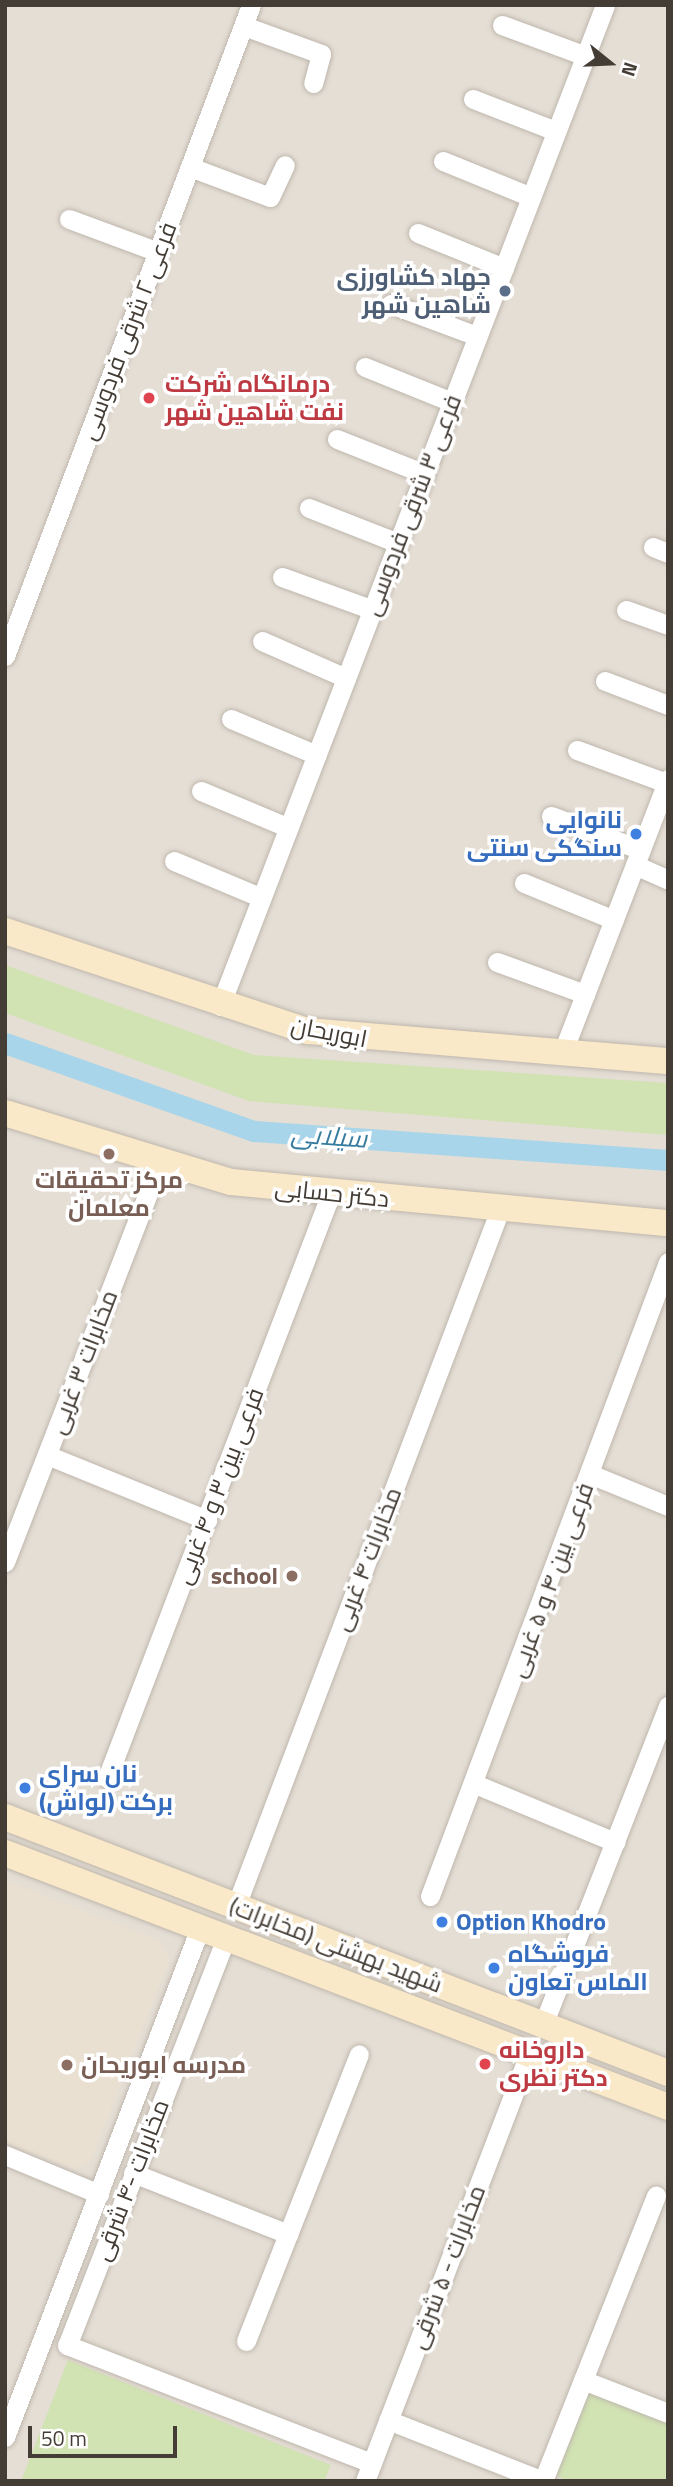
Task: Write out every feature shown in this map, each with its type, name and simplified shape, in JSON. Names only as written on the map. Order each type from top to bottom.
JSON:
[{"type":"main road","name":"ابوریحان","points":[[5,931],[220,1006],[343,1038],[668,1061]]},
{"type":"main road","name":"دکتر حسابی","points":[[5,1113],[231,1182],[499,1212],[668,1223]]},
{"type":"main road","name":"شهید بهشتی (مخابرات)","points":[[5,1816],[665,2072]]},
{"type":"main road","name":"شهید بهشتی (مخابرات)","points":[[5,1853],[659,2103]]},
{"type":"main road","points":[[659,2103],[665,2072]]},
{"type":"street","name":"فرعی ۲ شرقی فردوسی","points":[[5,656],[251,5]]},
{"type":"street","name":"فرعی ۳ شرقی فردوسی","points":[[220,1006],[605,5]]},
{"type":"street","points":[[502,25],[586,56]]},
{"type":"street","points":[[243,26],[321,54],[313,83]]},
{"type":"street","points":[[473,99],[556,131]]},
{"type":"street","points":[[443,161],[531,197]]},
{"type":"street","points":[[190,167],[270,197],[285,165]]},
{"type":"street","points":[[69,219],[158,253]]},
{"type":"street","points":[[418,233],[504,268]]},
{"type":"street","points":[[391,304],[477,336]]},
{"type":"street","points":[[365,367],[452,402]]},
{"type":"street","points":[[337,439],[425,474]]},
{"type":"street","points":[[309,509],[398,542]]},
{"type":"street","points":[[282,577],[373,610]]},
{"type":"street","points":[[626,610],[668,625]]},
{"type":"street","points":[[262,641],[346,678]]},
{"type":"street","points":[[605,681],[668,705]]},
{"type":"street","points":[[231,719],[317,755]]},
{"type":"street","points":[[562,1054],[666,789],[577,750]]},
{"type":"street","points":[[201,791],[289,828]]},
{"type":"street","points":[[551,816],[638,858],[668,880]]},
{"type":"street","points":[[174,860],[262,898]]},
{"type":"street","points":[[524,883],[614,920]]},
{"type":"street","points":[[497,962],[585,994]]},
{"type":"street","name":"مخابرات ۳ غربی","points":[[5,1562],[160,1162]]},
{"type":"street","name":"فرعی بین ۳ و ۴ غربی","points":[[107,1778],[331,1193]]},
{"type":"street","name":"مخابرات ۴ غربی","points":[[236,1906],[499,1212]]},
{"type":"street","name":"فرعی بین ۴ و ۵ غربی","points":[[430,1896],[475,1784],[668,1262]]},
{"type":"street","points":[[47,1455],[207,1520]]},
{"type":"street","points":[[590,1474],[668,1506]]},
{"type":"street","points":[[543,2025],[668,1706]]},
{"type":"street","points":[[475,1784],[615,1842]]},
{"type":"street","points":[[5,2437],[200,1928]]},
{"type":"street","name":"مخابرات -۴ شرقی","points":[[226,1938],[67,2345],[198,2393],[369,2472]]},
{"type":"street","points":[[246,2341],[359,2054]]},
{"type":"street","name":"مخابرات - ۵ شرقی","points":[[369,2472],[529,2054]]},
{"type":"street","points":[[5,2155],[99,2194]]},
{"type":"street","points":[[133,2173],[288,2234]]},
{"type":"street","points":[[388,2420],[543,2481],[656,2196]]},
{"type":"street","points":[[583,2380],[668,2413]]},
{"type":"shaded area","points":[[5,5],[668,5],[668,2481],[5,2481]]},
{"type":"shaded area","name":"مدرسه ابوریحان","points":[[5,1880],[159,1940],[170,1959],[90,2162],[76,2170],[5,2142]]},
{"type":"green space","points":[[5,965],[254,1055],[668,1083],[668,1135],[249,1101],[5,1013]]},
{"type":"green space","points":[[68,2360],[331,2465],[324,2481],[21,2481]]},
{"type":"green space","points":[[586,2391],[668,2424],[668,2481],[569,2481],[552,2474]]},
{"type":"waterway","name":"سیلابی","points":[[5,1043],[254,1131],[668,1160]]},
{"type":"place","name":"جهاد کشاورزی شاهین شهر","points":[[505,291]]},
{"type":"place","name":"درمانگاه شرکت نفت شاهین شهر","points":[[149,398]]},
{"type":"place","name":"نانوایی سنگکی سنتی","points":[[636,834]]},
{"type":"place","name":"مرکز تحقیقات معلمان","points":[[109,1154]]},
{"type":"place","name":"school","points":[[292,1576]]},
{"type":"place","name":"نان سرای برکت (لواش)","points":[[25,1788]]},
{"type":"place","name":"Option Khodro","points":[[442,1922]]},
{"type":"place","name":"فروشگاه الماس تعاون","points":[[494,1968]]},
{"type":"place","name":"داروخانه دکتر نظری","points":[[485,2064]]},
{"type":"place","name":"مدرسه ابوریحان","points":[[67,2065]]}]
